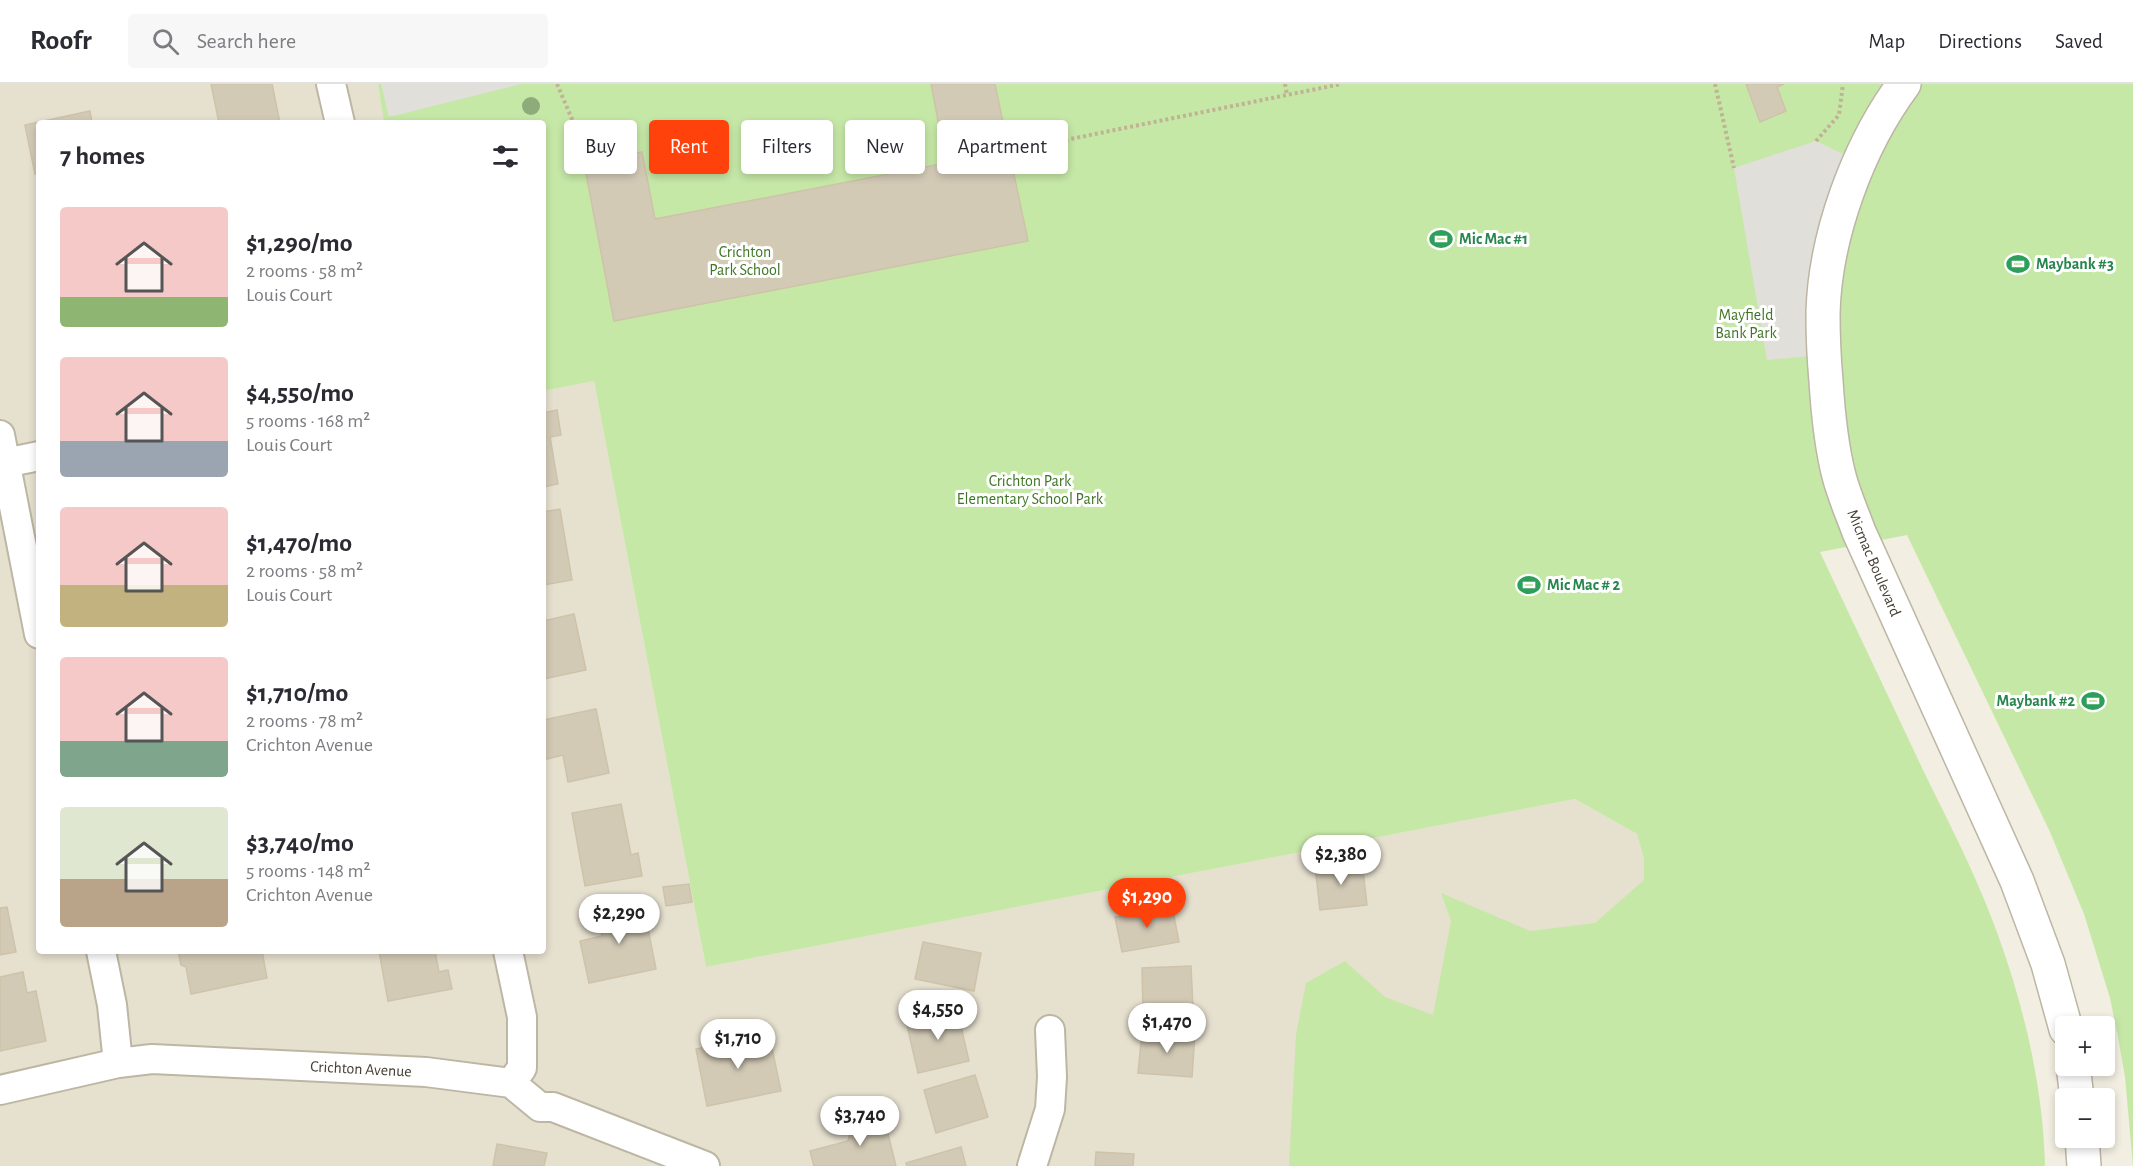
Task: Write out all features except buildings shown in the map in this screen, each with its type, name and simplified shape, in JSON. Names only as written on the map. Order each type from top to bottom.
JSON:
[{"type":"street","points":[[331,84],[339,120]]},
{"type":"street","name":"Micmac Boulevard","points":[[1904,84],[1878,124],[1859,162],[1841,212],[1828,265],[1823,312],[1828,417],[1839,477],[1859,532],[2017,881],[2048,964],[2062,1016]]},
{"type":"street","points":[[0,435],[3,464],[36,620]]},
{"type":"street","points":[[3,464],[36,457]]},
{"type":"street","points":[[102,954],[112,1005],[118,1063]]},
{"type":"street","points":[[509,954],[522,1017],[522,1068],[511,1083],[540,1107],[553,1107],[705,1166]]},
{"type":"street","points":[[1032,1166],[1050,1109],[1052,1077],[1050,1030]]},
{"type":"street","name":"Crichton Avenue","points":[[0,1090],[118,1063],[152,1059],[426,1072],[511,1083]]},
{"type":"street","points":[[2083,1148],[2084,1166]]},
{"type":"path","points":[[557,84],[572,120]]},
{"type":"path","points":[[1285,84],[1287,95]]},
{"type":"path","points":[[1068,139],[1341,84]]},
{"type":"path","points":[[1715,84],[1734,168]]},
{"type":"path","points":[[1816,141],[1839,115],[1843,84]]},
{"type":"shaded area","points":[[0,84],[378,84],[384,120],[36,120],[36,954],[546,954],[546,390],[594,381],[706,967],[1575,799],[1644,838],[1644,900],[1350,1166],[0,1166]]},
{"type":"shaded area","points":[[381,84],[521,84],[389,117]]},
{"type":"shaded area","points":[[1816,141],[1859,162],[1824,355],[1767,360],[1734,168]]},
{"type":"green space","points":[[378,84],[2133,84],[2133,1166],[2125,1077],[2115,1016],[2084,914],[2050,832],[1907,535],[1820,552],[1967,859],[2001,944],[2020,1006],[2035,1070],[2045,1166],[1289,1166],[1296,1035],[1306,983],[1345,961],[1385,997],[1433,1015],[1451,921],[1441,893],[1530,931],[1595,923],[1644,880],[1644,858],[1637,834],[1575,799],[706,967],[594,381],[546,390],[546,120],[384,120]]},
{"type":"place","name":"Mic Mac #1","points":[[1441,239]]},
{"type":"place","name":"Maybank #3","points":[[2018,264]]},
{"type":"place","name":"Mic Mac # 2","points":[[1529,585]]},
{"type":"place","name":"Maybank #2","points":[[2093,701]]},
{"type":"park label","name":"Crichton Park School","points":[[745,261]]},
{"type":"park label","name":"Mayfield Bank Park","points":[[1746,324]]},
{"type":"park label","name":"Crichton Park Elementary School Park","points":[[1030,490]]}]
